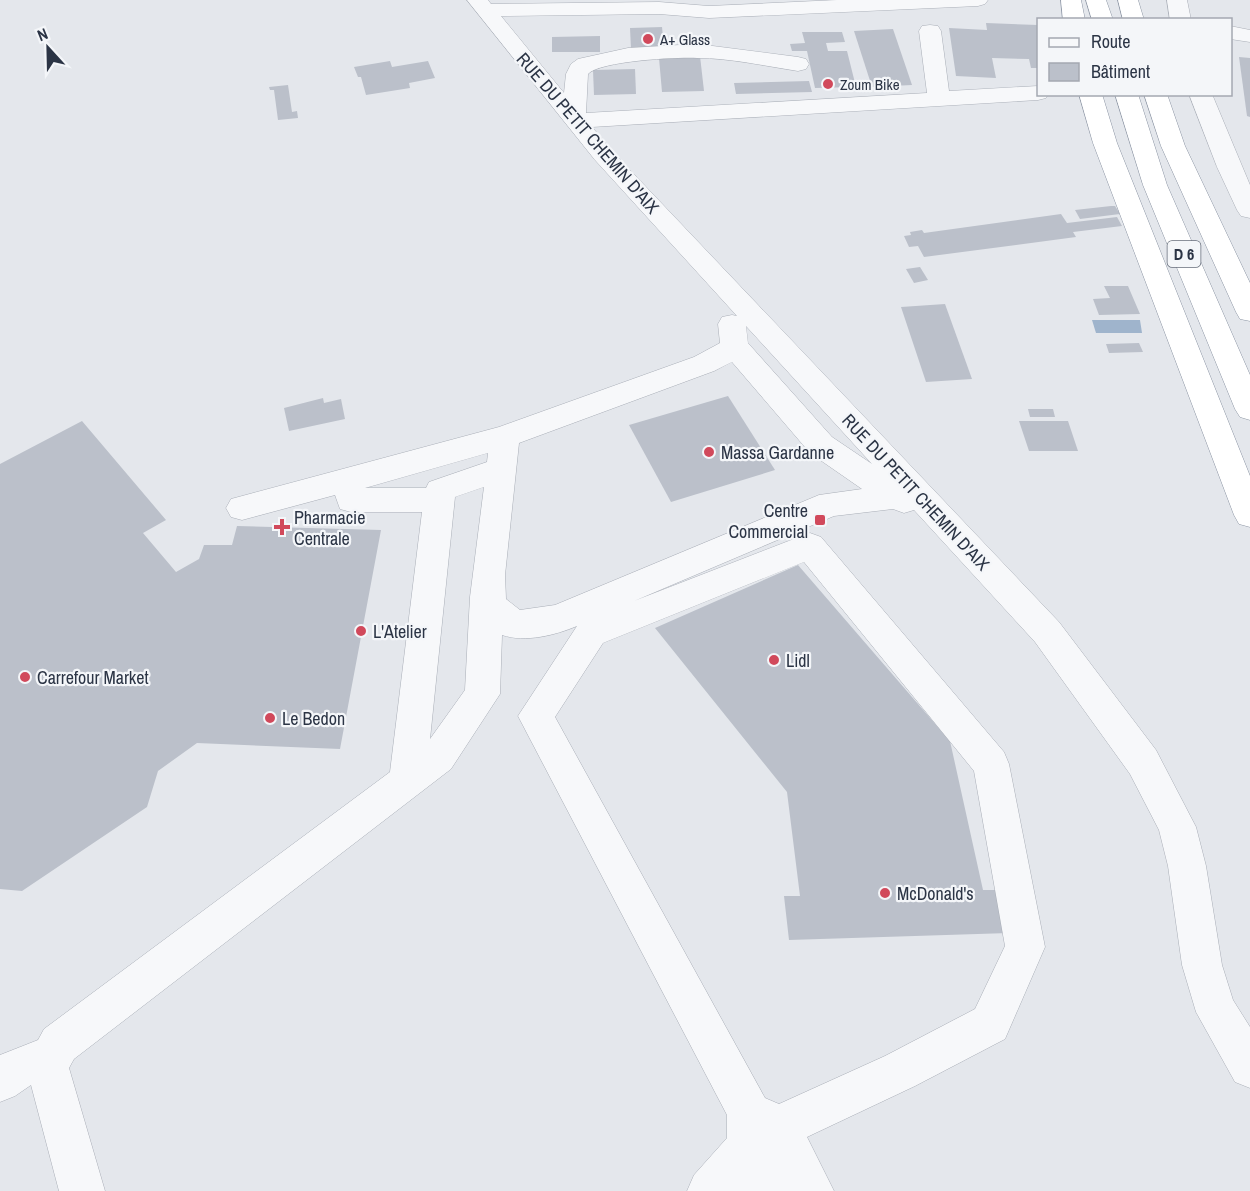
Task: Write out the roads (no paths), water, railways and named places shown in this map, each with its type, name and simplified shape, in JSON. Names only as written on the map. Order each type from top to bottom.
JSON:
[{"type":"highway","points":[[1071,0],[1074,18]]},
{"type":"highway","points":[[1096,0],[1102,18]]},
{"type":"highway","points":[[1128,0],[1133,18]]},
{"type":"highway","points":[[1091,96],[1105,143],[1250,514]]},
{"type":"highway","name":"D 6","points":[[1127,96],[1155,185],[1250,409]]},
{"type":"highway","name":"D 6","points":[[1156,96],[1173,146],[1250,312]]},
{"type":"highway","points":[[1200,201],[1250,286]]},
{"type":"street","points":[[494,5],[659,8],[709,12],[839,2],[978,0]]},
{"type":"street","points":[[1177,0],[1181,18]]},
{"type":"street","name":"RUE DU PETIT CHEMIN D'AIX","points":[[494,5],[574,121],[1047,632],[1143,762],[1177,827],[1187,866],[1202,965],[1217,1012],[1246,1058]]},
{"type":"street","points":[[930,32],[939,98]]},
{"type":"street","points":[[1232,33],[1250,36]]},
{"type":"street","points":[[798,64],[697,51],[628,55],[586,64],[579,69],[577,74],[574,121],[1037,93]]},
{"type":"street","points":[[1201,96],[1229,167],[1250,210]]},
{"type":"street","points":[[703,263],[731,318],[743,357],[821,445],[848,450],[876,449]]},
{"type":"street","points":[[407,780],[440,490],[503,453],[728,352],[743,357]]},
{"type":"street","points":[[822,391],[848,450],[897,496],[960,539]]},
{"type":"street","points":[[763,532],[831,487],[848,450]]},
{"type":"street","points":[[242,508],[348,480],[503,453]]},
{"type":"street","points":[[82,1191],[47,1066],[59,1044],[438,757],[482,694],[487,597],[503,453]]},
{"type":"street","points":[[348,480],[351,500],[439,500]]},
{"type":"street","points":[[487,597],[494,609],[514,625],[558,620],[830,504],[897,496]]},
{"type":"street","points":[[591,633],[810,546],[991,764],[1025,947],[990,1024],[900,1071],[759,1129],[710,1191]]},
{"type":"street","points":[[617,594],[536,716],[759,1129],[811,1191]]},
{"type":"street","points":[[0,1081],[15,1070],[53,1054]]},
{"type":"street","points":[[759,1129],[764,1191]]},
{"type":"water","points":[[1092,320],[1140,320],[1142,333],[1096,333]]},
{"type":"place","name":"A+ Glass","points":[[648,39]]},
{"type":"place","name":"Zoum Bike","points":[[828,84]]},
{"type":"place","name":"Massa Gardanne","points":[[709,452]]},
{"type":"place","name":"Centre Commercial","points":[[820,520]]},
{"type":"place","name":"Pharmacie Centrale","points":[[282,527]]},
{"type":"place","name":"L'Atelier","points":[[361,631]]},
{"type":"place","name":"Lidl","points":[[774,660]]},
{"type":"place","name":"Carrefour Market","points":[[25,677]]},
{"type":"place","name":"Le Bedon","points":[[270,718]]},
{"type":"place","name":"McDonald's","points":[[885,893]]}]
